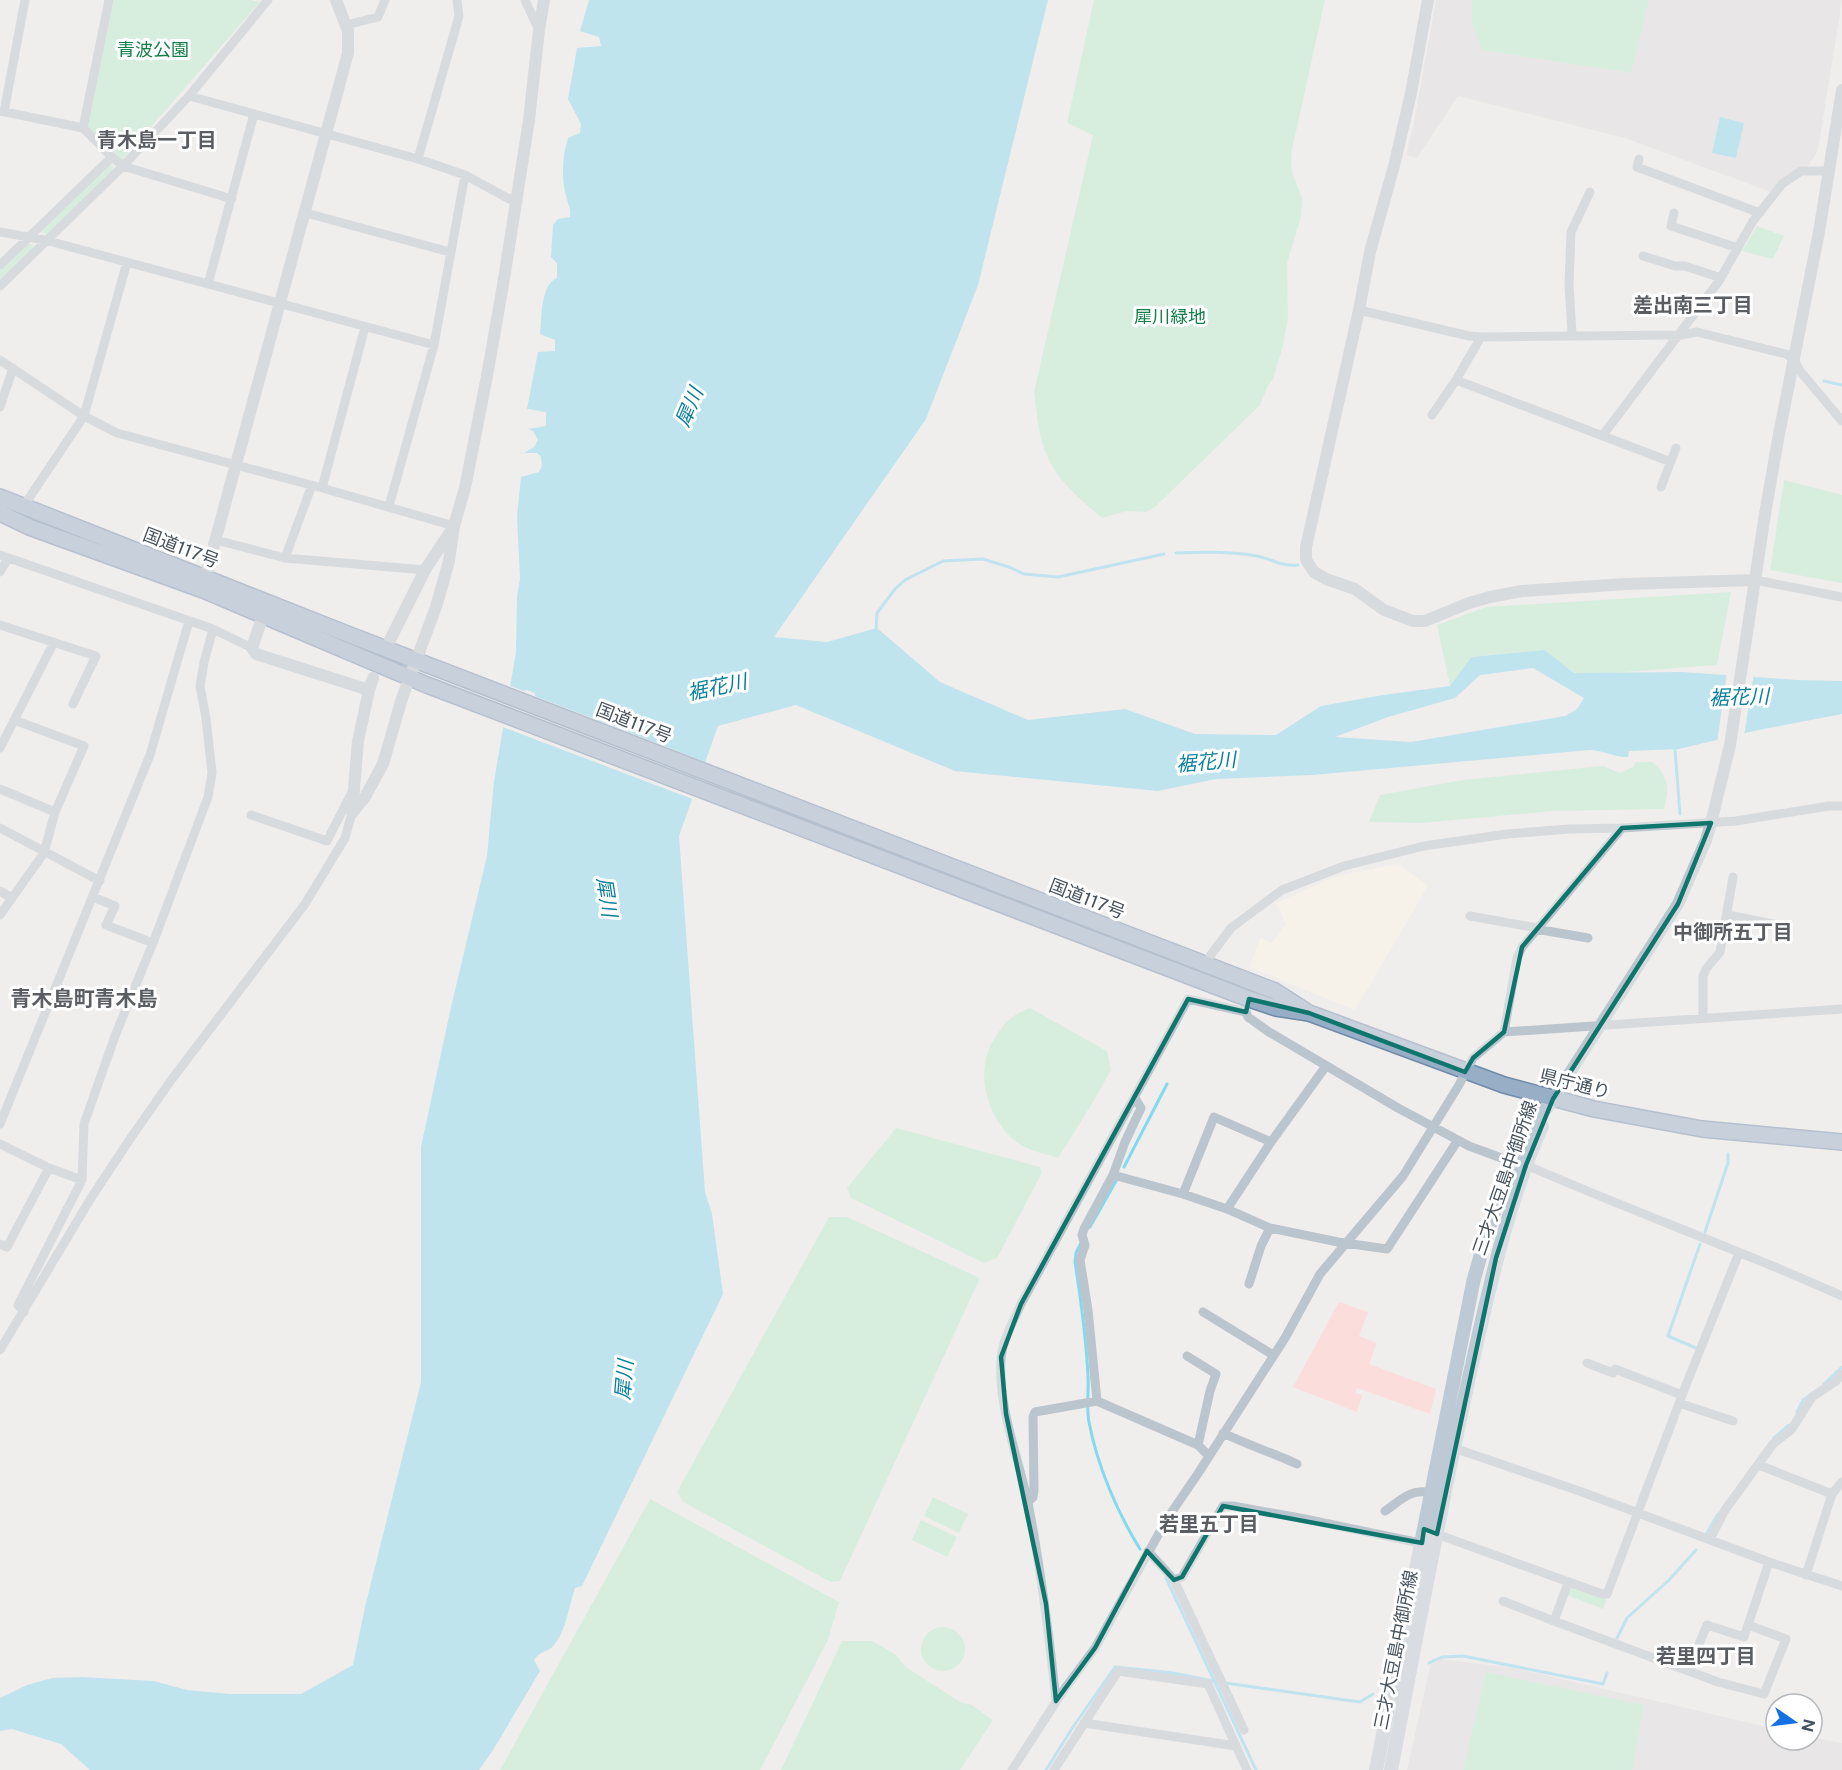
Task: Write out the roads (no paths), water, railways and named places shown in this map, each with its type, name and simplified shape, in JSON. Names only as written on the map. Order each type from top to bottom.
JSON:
[{"type":"highway","name":"国道117号","points":[[0,497],[417,660],[1204,959],[1255,984]]},
{"type":"highway","name":"国道117号","points":[[0,513],[28,527],[203,590],[427,685],[1188,976],[1247,1006]]},
{"type":"highway","name":"県庁通り","points":[[1255,984],[1275,991],[1309,1013]]},
{"type":"highway","name":"県庁通り","points":[[1247,1006],[1309,1013],[1465,1072],[1553,1099],[1625,1116],[1701,1129],[1842,1142]]},
{"type":"main road","name":"三才大豆島中御所線","points":[[1391,1770],[1429,1538],[1447,1446],[1520,1164],[1553,1099]]},
{"type":"main road","name":"三才大豆島中御所線","points":[[1376,1770],[1429,1538],[1430,1493],[1447,1446]]},
{"type":"street","points":[[25,0],[2,111],[82,128],[123,166],[232,200]]},
{"type":"street","points":[[82,128],[109,0]]},
{"type":"street","points":[[0,286],[123,166],[189,96],[268,0]]},
{"type":"street","points":[[205,578],[348,53],[346,25],[336,0]]},
{"type":"street","points":[[346,25],[378,16],[385,0]]},
{"type":"street","points":[[418,159],[459,16],[457,0]]},
{"type":"street","points":[[525,0],[539,30]]},
{"type":"street","points":[[352,813],[365,797],[384,764],[402,698],[417,660],[449,561],[454,526],[465,488],[487,376],[529,120],[544,0]]},
{"type":"street","points":[[1428,0],[1409,104],[1372,245],[1306,547],[1306,560],[1314,572],[1326,579],[1355,589],[1384,610],[1413,621],[1432,619],[1469,603],[1522,591],[1626,584],[1755,586],[1842,597]]},
{"type":"street","points":[[1553,1099],[1678,904],[1706,840],[1713,817],[1730,745],[1779,434],[1830,171],[1842,90]]},
{"type":"street","points":[[189,96],[418,159],[465,175],[515,202]]},
{"type":"street","points":[[208,284],[254,114]]},
{"type":"street","points":[[0,265],[112,157]]},
{"type":"street","points":[[1637,167],[1760,213]]},
{"type":"street","points":[[1603,435],[1681,335],[1721,278],[1760,213],[1782,184],[1801,171],[1830,171]]},
{"type":"street","points":[[388,506],[434,345],[465,175]]},
{"type":"street","points":[[1572,334],[1569,285],[1571,232],[1590,192]]},
{"type":"street","points":[[306,213],[450,252]]},
{"type":"street","points":[[1674,213],[1671,225],[1738,248]]},
{"type":"street","points":[[0,232],[45,240],[434,345]]},
{"type":"street","points":[[1643,256],[1721,278]]},
{"type":"street","points":[[23,507],[84,416],[127,262]]},
{"type":"street","points":[[1359,310],[1481,337],[1572,334],[1681,335],[1697,332],[1786,354],[1794,360],[1800,371],[1842,421]]},
{"type":"street","points":[[285,558],[317,486],[365,327]]},
{"type":"street","points":[[1432,415],[1481,337]]},
{"type":"street","points":[[0,360],[84,416],[117,432],[454,526]]},
{"type":"street","points":[[0,406],[13,368]]},
{"type":"street","points":[[1456,380],[1671,462]]},
{"type":"street","points":[[1661,488],[1676,448]]},
{"type":"street","points":[[390,640],[425,570],[454,526]]},
{"type":"street","points":[[216,540],[285,558],[425,570]]},
{"type":"street","points":[[0,572],[4,556],[213,629],[252,648],[256,654],[371,684],[358,741],[352,813],[345,838],[305,904],[172,1079],[132,1136],[62,1244],[0,1350]]},
{"type":"street","points":[[252,648],[263,615]]},
{"type":"street","points":[[0,1122],[150,755],[189,621]]},
{"type":"street","points":[[0,625],[96,656],[73,704]]},
{"type":"street","points":[[24,1312],[18,1305],[82,1180],[84,1124],[115,1036],[208,797],[212,773],[200,686],[213,629]]},
{"type":"street","points":[[0,748],[54,642]]},
{"type":"street","points":[[0,915],[44,853],[55,812],[84,746],[14,720]]},
{"type":"street","points":[[251,814],[327,841],[355,788]]},
{"type":"street","points":[[0,789],[55,812]]},
{"type":"street","points":[[1204,959],[1231,928],[1282,890],[1344,866],[1424,846],[1569,829],[1622,828],[1713,817],[1842,806]]},
{"type":"street","points":[[0,828],[100,881]]},
{"type":"street","points":[[1504,1032],[1517,958],[1522,947],[1622,828]]},
{"type":"street","points":[[1703,1018],[1703,976],[1720,952],[1733,877]]},
{"type":"street","points":[[0,891],[12,898]]},
{"type":"street","points":[[93,897],[115,906],[106,925],[153,943]]},
{"type":"street","points":[[1728,915],[1784,926]]},
{"type":"street","points":[[1470,916],[1588,938]]},
{"type":"street","points":[[1255,984],[1247,1006],[1248,1017],[1326,1066],[1469,1146],[1520,1164],[1645,1216],[1783,1269],[1842,1296]]},
{"type":"street","points":[[1056,1701],[1046,1604],[1028,1503],[1006,1414],[1001,1382],[1001,1357],[1007,1335],[1021,1304],[1188,999],[1247,1006]]},
{"type":"street","points":[[1012,1770],[1056,1701],[1095,1648],[1148,1551],[1273,1354],[1320,1274],[1392,1192],[1473,1058],[1504,1032],[1842,1009]]},
{"type":"street","points":[[1227,1209],[1271,1142],[1326,1066]]},
{"type":"street","points":[[1091,1402],[1088,1310],[1080,1260],[1084,1229],[1113,1176],[1125,1142],[1141,1108],[1135,1098]]},
{"type":"street","points":[[1183,1194],[1214,1117],[1271,1142]]},
{"type":"street","points":[[1113,1176],[1183,1194],[1227,1209],[1270,1228],[1387,1249],[1458,1140]]},
{"type":"street","points":[[0,1144],[49,1168],[82,1180]]},
{"type":"street","points":[[0,1244],[7,1247],[49,1168]]},
{"type":"street","points":[[1249,1284],[1261,1246],[1270,1228]]},
{"type":"street","points":[[1174,1581],[1182,1577],[1223,1506],[1233,1506],[1429,1538],[1607,1594],[1680,1399],[1739,1253]]},
{"type":"street","points":[[1203,1312],[1273,1354]]},
{"type":"street","points":[[1187,1356],[1216,1374],[1198,1445]]},
{"type":"street","points":[[1587,1363],[1613,1373],[1615,1369],[1733,1421]]},
{"type":"street","points":[[1710,1539],[1725,1510],[1773,1444],[1791,1430],[1812,1397],[1836,1381],[1842,1374]]},
{"type":"street","points":[[1028,1503],[1033,1497],[1034,1490],[1033,1417],[1035,1412],[1091,1402],[1198,1445],[1209,1456]]},
{"type":"street","points":[[1223,1433],[1297,1464]]},
{"type":"street","points":[[1447,1446],[1842,1586]]},
{"type":"street","points":[[1759,1465],[1832,1494]]},
{"type":"street","points":[[1806,1575],[1832,1494],[1842,1482]]},
{"type":"street","points":[[1385,1511],[1413,1492],[1419,1490],[1430,1493]]},
{"type":"street","points":[[1148,1551],[1174,1581],[1244,1730]]},
{"type":"street","points":[[1688,1670],[1707,1625],[1744,1637],[1769,1562]]},
{"type":"street","points":[[1554,1621],[1568,1583]]},
{"type":"street","points":[[1503,1601],[1718,1682],[1764,1694],[1786,1640],[1748,1625]]},
{"type":"street","points":[[1054,1770],[1118,1671],[1208,1684],[1247,1770]]},
{"type":"street","points":[[1084,1723],[1236,1746]]},
{"type":"water","points":[[589,0],[1048,0],[978,285],[926,419],[774,637],[827,642],[877,628],[940,682],[1028,720],[1125,709],[1195,734],[1276,735],[1321,706],[1450,686],[1471,657],[1545,650],[1574,673],[1683,672],[1842,681],[1842,714],[1754,731],[1679,749],[1629,751],[1628,757],[1589,750],[1313,775],[1216,779],[1158,791],[955,771],[796,705],[718,726],[679,836],[705,1192],[712,1214],[723,1294],[582,1586],[575,1588],[561,1634],[551,1648],[534,1660],[540,1671],[493,1750],[479,1770],[90,1770],[61,1744],[12,1729],[0,1731],[0,1698],[27,1685],[52,1678],[81,1677],[154,1681],[187,1690],[230,1694],[301,1694],[353,1665],[365,1607],[421,1382],[421,1147],[487,856],[494,781],[516,652],[517,597],[520,579],[517,516],[521,477],[539,472],[542,466],[541,457],[537,453],[524,453],[534,447],[538,440],[533,431],[528,429],[546,426],[546,412],[527,409],[538,352],[555,351],[555,340],[540,334],[542,311],[547,287],[557,278],[557,263],[551,257],[553,225],[558,219],[570,217],[563,177],[566,145],[568,138],[580,133],[581,124],[568,99],[577,48],[601,46],[599,37],[580,31]],"holes":[[[1533,668],[1584,698],[1577,709],[1565,716],[1411,742],[1335,737],[1388,717],[1455,698],[1480,675]]]},
{"type":"water","points":[[1720,117],[1744,123],[1736,158],[1712,153]]},
{"type":"waterway","points":[[1824,381],[1842,385]]},
{"type":"waterway","points":[[1176,553],[1237,553],[1287,565],[1298,565]]},
{"type":"waterway","points":[[876,632],[877,613],[895,589],[905,580],[943,561],[983,559],[1024,574],[1058,577],[1164,554]]},
{"type":"waterway","points":[[1675,749],[1680,814]]},
{"type":"waterway","points":[[1124,1167],[1167,1084]]},
{"type":"waterway","points":[[1705,1232],[1728,1163],[1728,1154]]},
{"type":"waterway","points":[[1090,1227],[1116,1181]]},
{"type":"waterway","points":[[1081,1243],[1075,1262],[1086,1348],[1089,1422],[1097,1455],[1109,1488],[1123,1520],[1140,1549]]},
{"type":"waterway","points":[[1696,1348],[1668,1336],[1700,1244]]},
{"type":"waterway","points":[[1824,1384],[1842,1367]]},
{"type":"waterway","points":[[1797,1412],[1803,1400],[1809,1396]]},
{"type":"waterway","points":[[1774,1438],[1789,1425]]},
{"type":"waterway","points":[[1707,1533],[1718,1514]]},
{"type":"waterway","points":[[1617,1638],[1627,1618],[1669,1580],[1696,1550]]},
{"type":"waterway","points":[[1166,1578],[1256,1770]]},
{"type":"waterway","points":[[1429,1663],[1442,1657],[1463,1656],[1603,1684],[1607,1673]]},
{"type":"waterway","points":[[1046,1770],[1115,1667],[1173,1673],[1218,1682]]},
{"type":"waterway","points":[[1225,1683],[1360,1702],[1373,1694]]},
{"type":"district","name":"青木島一丁目","points":[[157,140]]},
{"type":"district","name":"差出南三丁目","points":[[1693,305]]},
{"type":"district","name":"中御所五丁目","points":[[1733,932]]},
{"type":"district","name":"青木島町青木島","points":[[84,999]]},
{"type":"district","name":"若里五丁目","points":[[1209,1524]]},
{"type":"district","name":"若里四丁目","points":[[1706,1656]]},
{"type":"park label","name":"青波公園","points":[[153,50]]},
{"type":"park label","name":"犀川緑地","points":[[1170,317]]},
{"type":"water label","name":"犀川","points":[[689,407]]},
{"type":"water label","name":"裾花川","points":[[717,687]]},
{"type":"water label","name":"裾花川","points":[[1739,697]]},
{"type":"water label","name":"裾花川","points":[[1206,762]]},
{"type":"water label","name":"犀川","points":[[607,897]]},
{"type":"water label","name":"犀川","points":[[624,1380]]}]
